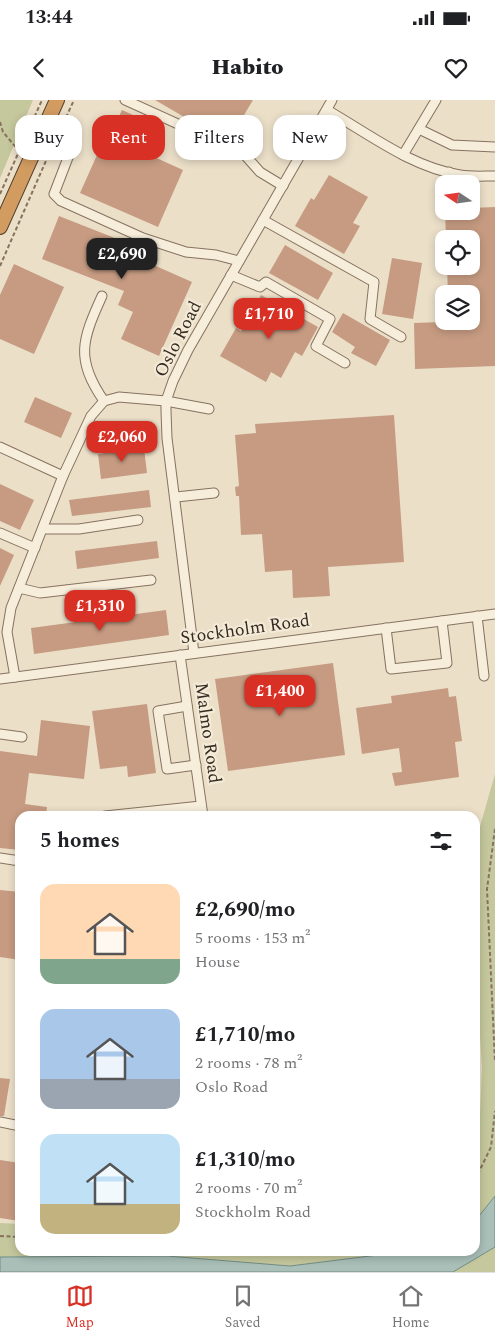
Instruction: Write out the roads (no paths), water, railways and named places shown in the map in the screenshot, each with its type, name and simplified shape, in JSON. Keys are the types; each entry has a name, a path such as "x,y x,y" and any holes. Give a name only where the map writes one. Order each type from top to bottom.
{"highway":[{"path":"0,227 56,100"}],"street":[{"path":"125,100 244,154 260,172 283,186"},
{"name":"Oslo Road","path":"194,653 176,497 167,438 166,401 188,350 332,100"},
{"path":"403,155 436,100"},
{"path":"327,110 414,161 462,176 495,176"},
{"path":"419,129 452,145 495,147"},
{"path":"67,160 54,194 61,201 143,238 186,252 216,255 239,261"},
{"path":"263,220 374,282 370,319 401,337"},
{"path":"231,275 260,287 266,282 330,319 316,346 345,363"},
{"path":"102,296 88,325 84,355 89,375 104,401"},
{"path":"15,676 7,632 11,608 63,476 91,416 104,401 119,398 166,401 209,409"},
{"path":"0,447 63,476"},
{"path":"176,497 214,493"},
{"path":"42,529 79,529 138,520"},
{"path":"0,533 35,548"},
{"path":"19,588 40,593 151,580"},
{"name":"Stockholm Road","path":"0,679 495,614"},
{"path":"477,616 484,676"},
{"path":"386,628 391,669 447,663 442,621"},
{"name":"Malmo Road","path":"180,654 202,811"},
{"path":"187,706 158,711 168,769 196,765"},
{"path":"0,734 22,737"},
{"path":"154,811 202,806"},
{"path":"0,858 15,860"},
{"path":"0,1122 15,1125"}],"water":[{"path":"495,1196 495,1247 480,1256 480,1215"},
{"path":"167,1256 290,1266 370,1256 480,1256 453,1272 0,1272 0,1257"}]}
